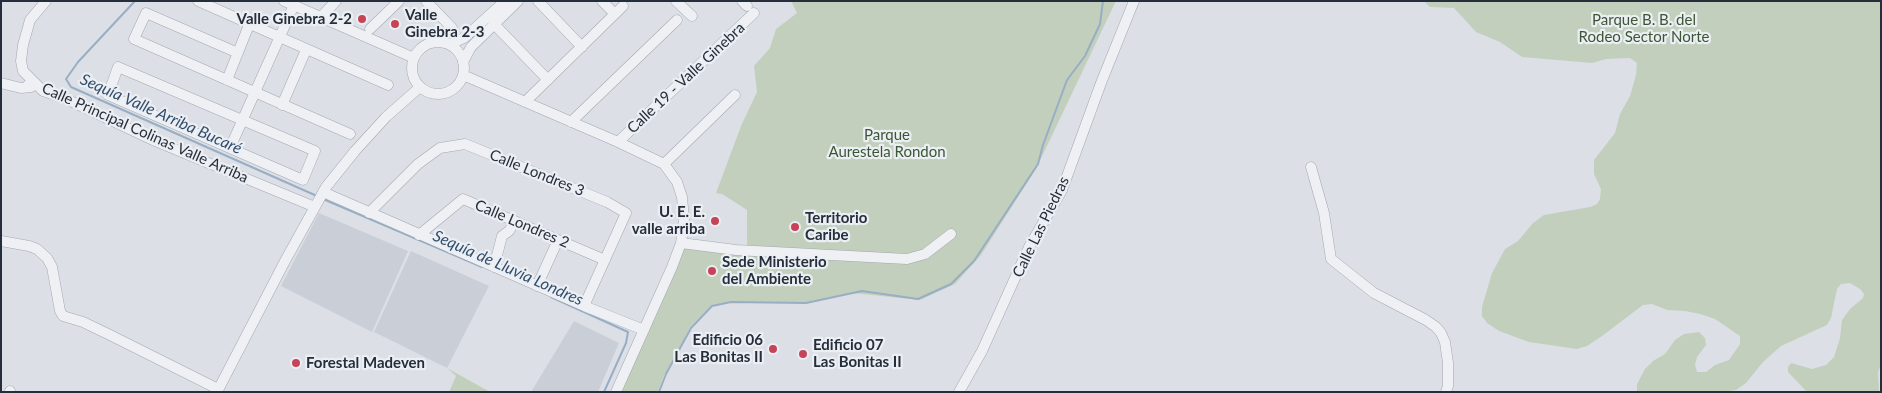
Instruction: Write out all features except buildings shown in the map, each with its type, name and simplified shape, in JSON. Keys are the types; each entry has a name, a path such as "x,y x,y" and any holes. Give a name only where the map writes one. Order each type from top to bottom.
{"street":[{"name":"Calle Principal Colinas Valle Arriba","path":"46,1 30,20 22,45 21,61 22,71 43,90 155,141 315,207"},
{"path":"198,1 388,85"},
{"path":"320,17 336,1"},
{"path":"370,29 400,1"},
{"path":"426,1 452,28"},
{"path":"450,44 459,53 463,62 463,75 459,83 452,90 435,94 420,87 414,82 412,65 418,50 432,42 450,44 464,38 494,5 505,1"},
{"path":"463,62 471,47 518,1"},
{"path":"538,1 582,48"},
{"path":"602,1 615,14"},
{"path":"676,1 692,16"},
{"name":"Calle Las Piedras","path":"958,392 982,351 1030,247 1062,190 1134,1"},
{"path":"230,148 278,38 289,3 414,58"},
{"path":"526,102 624,6"},
{"name":"Calle 19 - Valle Ginebra","path":"618,142 748,7"},
{"path":"238,53 146,13 134,39 350,134"},
{"path":"571,122 677,20"},
{"path":"494,24 548,80"},
{"path":"227,80 249,25"},
{"path":"282,104 306,50"},
{"path":"118,67 243,120 315,151 302,180 108,95 118,67"},
{"path":"463,75 664,164 676,182 682,197 684,220 681,243 616,392"},
{"path":"1,83 21,88 31,87 28,85"},
{"path":"1,241 29,246 37,249 47,258 52,268 60,311 63,316 83,322 102,331 217,391 323,192 355,151 388,116 420,87"},
{"path":"664,164 735,95"},
{"name":"Calle Londres 3","path":"369,213 418,164 440,148 465,144 607,202 626,213 584,306"},
{"path":"1311,166 1324,213 1331,259 1374,293 1436,327 1445,342 1448,363 1448,386 1446,392"},
{"path":"323,192 537,286 644,330"},
{"name":"Calle Londres 2","path":"419,234 463,199 605,260"},
{"path":"494,267 502,236 509,231 515,221"},
{"path":"681,243 736,250 907,259 925,254 951,234"},
{"path":"537,286 558,240"}],"shaded area":[{"path":"319,213 408,251 372,332 281,286"},
{"path":"411,251 489,286 447,368 374,332"},
{"path":"574,321 619,343 598,392 531,392"}],"green space":[{"name":"Parque Aurestela Rondon","path":"791,1 1116,1 1036,169 981,255 955,284 920,300 852,293 806,303 731,302 711,306 690,327 671,366 664,375 658,392 618,392 683,246 747,251 747,210 722,194 716,193 741,126 757,92 754,66 770,48 776,29 797,13"},
{"name":"Parque B. B. del Rodeo Sector Norte","path":"1424,1 1881,1 1881,365 1878,372 1879,392 1807,392 1788,372 1788,367 1791,363 1812,369 1826,365 1834,357 1840,338 1842,320 1850,309 1863,298 1864,294 1850,283 1841,284 1837,289 1831,318 1827,325 1781,346 1763,362 1746,383 1736,390 1723,392 1637,392 1637,384 1645,369 1653,361 1665,354 1675,340 1684,334 1699,332 1705,338 1706,345 1697,357 1695,365 1697,372 1706,372 1715,365 1729,360 1740,344 1740,336 1715,319 1700,314 1667,310 1652,304 1643,305 1587,346 1577,349 1529,342 1499,331 1487,323 1482,316 1482,307 1492,273 1505,249 1518,241 1533,223 1544,215 1590,207 1597,204 1600,199 1601,189 1594,174 1594,160 1615,133 1620,114 1630,96 1636,75 1637,63 1630,58 1606,59 1592,63 1522,57 1500,42 1476,32 1454,8 1430,7"},
{"path":"447,368 490,392 449,392 456,376"}],"waterway":[{"name":"Sequía Valle Arriba Bucaré","path":"135,1 78,62 66,79 71,87 317,196"},
{"path":"659,392 666,374 691,328 712,306 731,302 806,303 862,291 918,299 951,284 974,261 1038,164 1067,80 1085,56 1100,24 1103,1"},
{"name":"Sequía de Lluvia Londres","path":"323,199 482,267"},
{"name":"Sequía de Lluvia Londres","path":"551,297 628,332 626,343 604,392"}],"place":[{"name":"Valle Ginebra 2-2","path":"362,19"},
{"name":"Valle Ginebra 2-3","path":"395,24"},
{"name":"U. E. E. valle arriba","path":"715,221"},
{"name":"Territorio Caribe","path":"795,227"},
{"name":"Sede Ministerio del Ambiente","path":"712,271"},
{"name":"Edificio 06 Las Bonitas II","path":"773,349"},
{"name":"Edificio 07 Las Bonitas II","path":"803,354"},
{"name":"Forestal Madeven","path":"296,363"}]}
